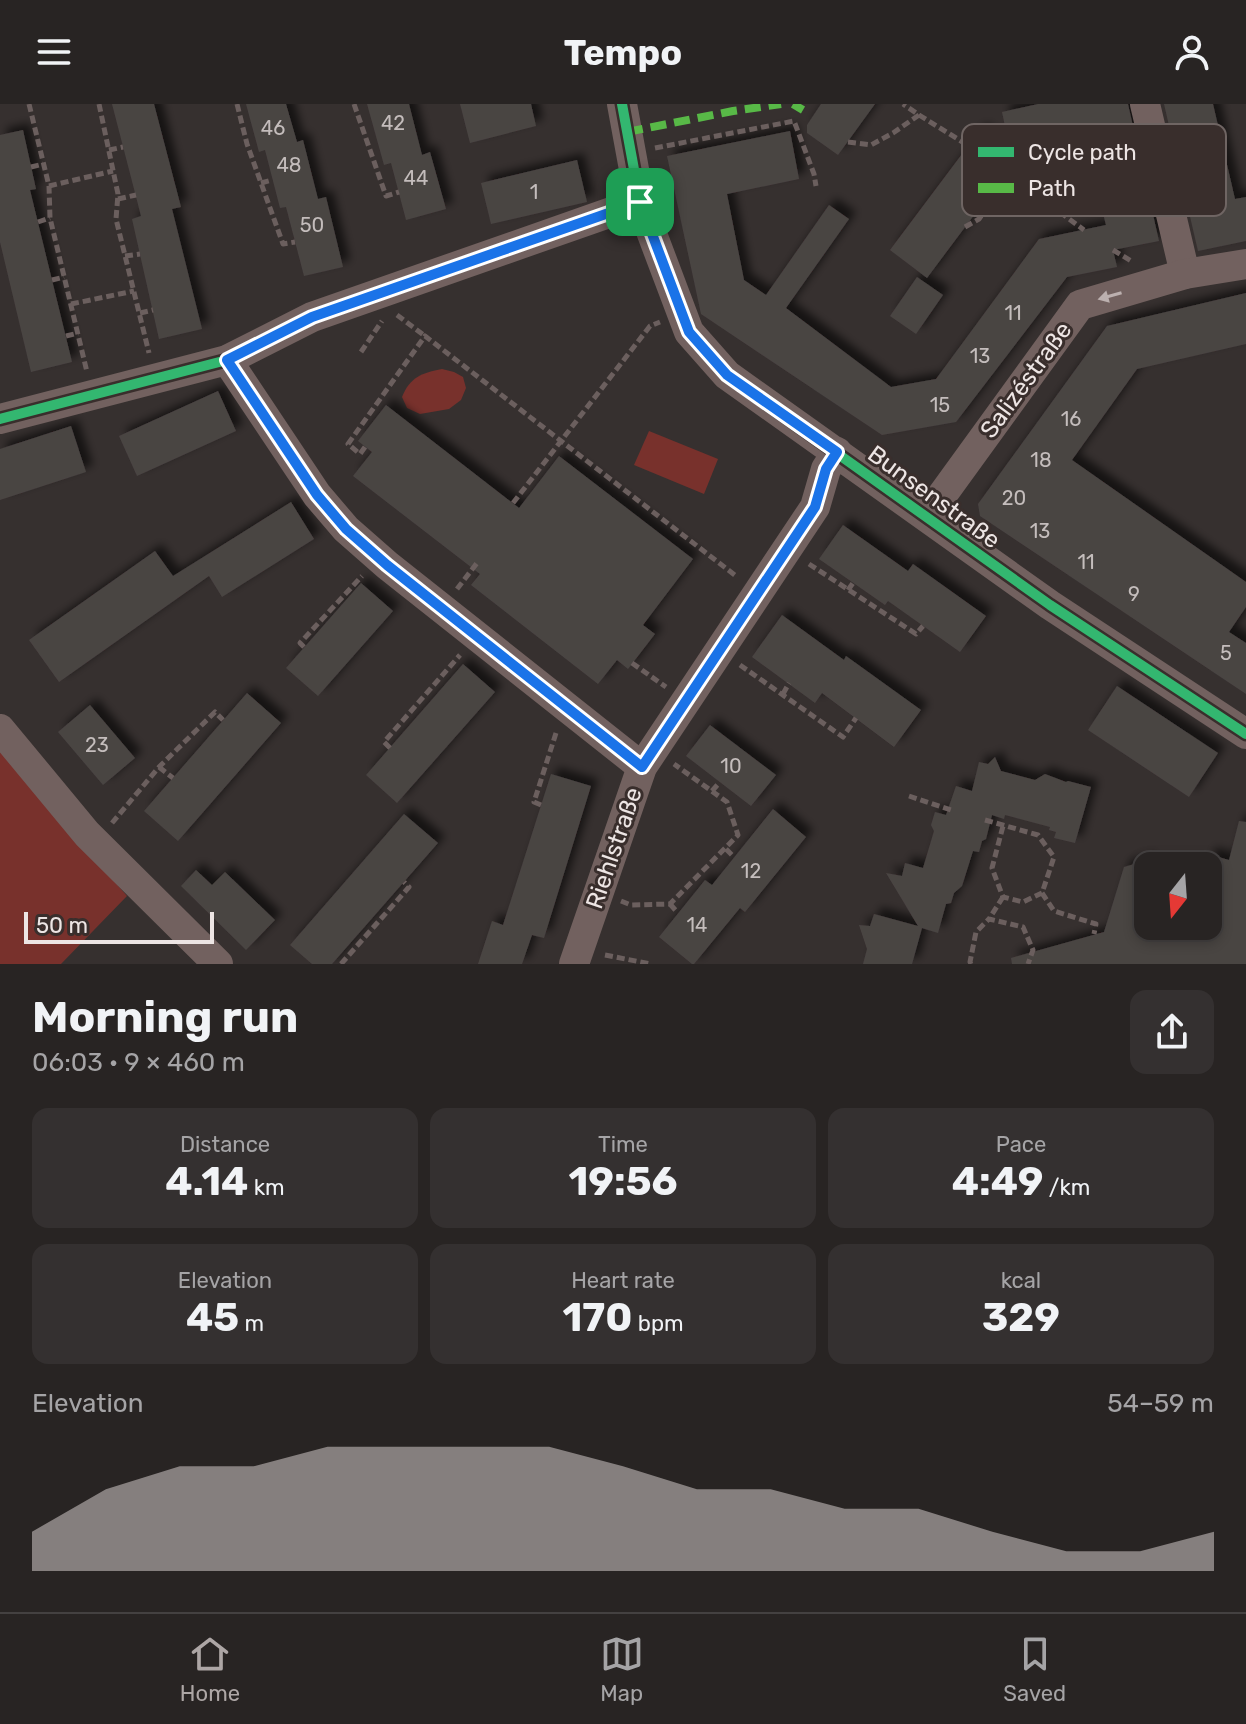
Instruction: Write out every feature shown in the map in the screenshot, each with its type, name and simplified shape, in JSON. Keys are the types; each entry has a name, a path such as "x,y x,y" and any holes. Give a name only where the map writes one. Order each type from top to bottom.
{"street":[{"name":"Bunsenstraße","path":"622,104 640,202 689,332 727,375 1050,605 1246,734"},
{"path":"1145,104 1150,124"},
{"path":"0,419 227,360 312,317 640,202"},
{"path":"1171,216 1185,274"},
{"name":"Salizéstraße","path":"927,516 1080,305 1185,274 1246,264"},
{"path":"227,360 317,495 346,529 565,706 648,758"},
{"name":"Riehlstraße","path":"576,957 648,758 815,507 826,469 837,452"},
{"path":"0,729 96,843 218,964"}],"path":[{"path":"29,104 49,186 50,218 93,395"},
{"path":"99,104 118,199 116,219 156,379"},
{"path":"237,104 247,144 283,244 295,242"},
{"path":"354,104 386,196 399,192"},
{"path":"903,104 962,142"},
{"path":"240,117 249,115"},
{"path":"848,142 871,145 919,115"},
{"path":"631,153 794,121 816,186"},
{"path":"366,139 376,137"},
{"path":"109,150 123,147"},
{"path":"31,167 43,164"},
{"path":"49,186 113,171"},
{"path":"261,183 272,180"},
{"path":"118,199 136,195"},
{"path":"965,227 981,216"},
{"path":"1065,216 1084,230"},
{"path":"38,222 50,218"},
{"path":"125,256 140,254"},
{"path":"52,280 64,277"},
{"path":"71,304 134,291"},
{"path":"140,313 153,310"},
{"path":"390,310 758,593"},
{"path":"513,503 650,326 682,313"},
{"path":"361,352 383,320"},
{"path":"66,336 78,333"},
{"path":"365,447 360,454 348,444 425,336"},
{"path":"788,550 916,634 923,626"},
{"path":"304,647 300,643 379,558"},
{"path":"848,590 853,583"},
{"path":"390,748 384,742 477,636"},
{"path":"720,651 843,737 856,718"},
{"path":"632,663 686,701"},
{"path":"783,694 789,683"},
{"path":"431,689 437,694"},
{"path":"541,805 534,802 565,706"},
{"path":"96,843 159,767 215,712 223,720"},
{"path":"598,894 631,905 670,904 738,835 727,802 648,758"},
{"path":"159,767 173,778"},
{"path":"712,791 720,782"},
{"path":"909,796 951,810"},
{"path":"985,820 1038,835 1054,857 1042,893 1023,902 1003,897"},
{"path":"1003,826 992,868 1003,897"},
{"path":"726,849 734,857"},
{"path":"341,964 354,944 409,887 404,882"},
{"path":"1042,893 1054,911 1096,924 1094,934"},
{"path":"969,963 976,932 1003,897"},
{"path":"670,904 678,913"},
{"path":"989,919 1023,927 1033,950 1028,964"},
{"path":"576,957 651,964"}],"shaded area":[{"path":"442,369 463,377 466,388 461,400 449,409 420,414 407,408 402,397 413,380"},
{"path":"649,431 718,459 704,494 634,465"},
{"path":"0,738 80,842 127,896 61,964 0,964"}],"building":[{"path":"112,104 154,104 181,207 172,209 202,329 159,339 132,219 141,216"},
{"path":"246,104 286,104 297,142 303,140 318,199 326,197 343,267 304,276 286,207 280,208 265,150 259,152"},
{"path":"367,104 409,104 422,155 430,152 446,209 406,220 391,163 384,165"},
{"path":"460,104 531,104 536,126 470,143"},
{"path":"821,104 875,104 838,155 807,133 807,125"},
{"path":"1038,104 1128,104 1133,124 1005,124 1002,112"},
{"path":"1164,104 1213,104 1218,124 1169,124"},
{"path":"23,130 36,189 30,190 72,362 31,372 0,242 0,135"},
{"path":"790,131 799,179 727,194 744,280 766,295 829,205 849,219 786,308 891,387 936,379 1039,239 1106,225 1104,216 1153,216 1159,241 1113,250 1117,267 1067,277 956,422 882,435 701,314 667,156"},
{"path":"962,154 962,216 973,216 927,278 890,250"},
{"path":"577,160 587,202 491,224 481,183"},
{"path":"1226,160 1235,199 1246,197 1246,241 1198,251 1190,216 1226,216"},
{"path":"917,277 943,295 916,334 890,316"},
{"path":"1246,293 1246,344 1137,369 1072,460 1246,582 1246,607 1229,632 1246,643 1246,694 980,516 978,504 1107,326"},
{"path":"218,391 236,431 137,476 119,436"},
{"path":"386,405 519,508 559,456 693,559 643,625 655,634 628,669 617,660 598,684 471,585 480,574 353,476 372,452 358,441"},
{"path":"71,426 86,472 0,500 0,449"},
{"path":"291,502 314,539 222,597 209,576 59,682 29,640 155,551 173,576"},
{"path":"843,525 908,571 913,564 986,616 960,652 888,601 885,605 819,559"},
{"path":"361,583 393,611 318,696 286,668"},
{"path":"782,615 921,710 894,747 822,693 815,703 752,657"},
{"path":"463,664 495,692 397,803 366,775"},
{"path":"1117,686 1218,753 1189,797 1088,730"},
{"path":"247,693 281,723 178,841 144,811"},
{"path":"90,705 135,758 103,785 58,732"},
{"path":"710,725 776,775 751,806 686,756"},
{"path":"995,757 1001,771 1035,780 1045,774 1091,787 1075,843 1054,838 1056,832 1049,830 1050,827 1005,815 1004,819 992,815 986,839 982,841 979,852 973,851 962,886 954,893 951,903 946,904 938,933 922,928 912,964 863,964 867,949 859,925 870,926 874,914 918,926 886,873 902,876 905,863 923,868 934,831 931,825 935,812 946,815 956,786 972,791 979,762 988,764"},
{"path":"551,774 591,786 544,938 532,935 522,964 478,964 492,921 503,925"},
{"path":"773,809 806,837 745,912 740,908 692,964 659,937 705,880 712,885"},
{"path":"404,814 438,843 332,964 312,964 290,945"},
{"path":"1239,821 1246,822 1246,964 1012,964 1011,958 1104,932 1124,867 1134,864 1134,940 1222,940 1222,858 1229,860"},
{"path":"196,870 212,885 225,872 275,920 246,950 181,886"}],"marked path":[{"path":"627,132 781,104"},
{"path":"793,104 803,110"}],"cycle path":[{"path":"622,104 640,202 689,332 727,375 1050,605 1246,734"},
{"path":"0,419 227,360 312,317 640,202"},
{"path":"227,360 317,495 346,529 642,767"}],"route":[{"path":"640,202 689,332 727,375 837,452 826,469 815,507 642,767 346,529 317,495 227,360 312,317 640,202"}]}
